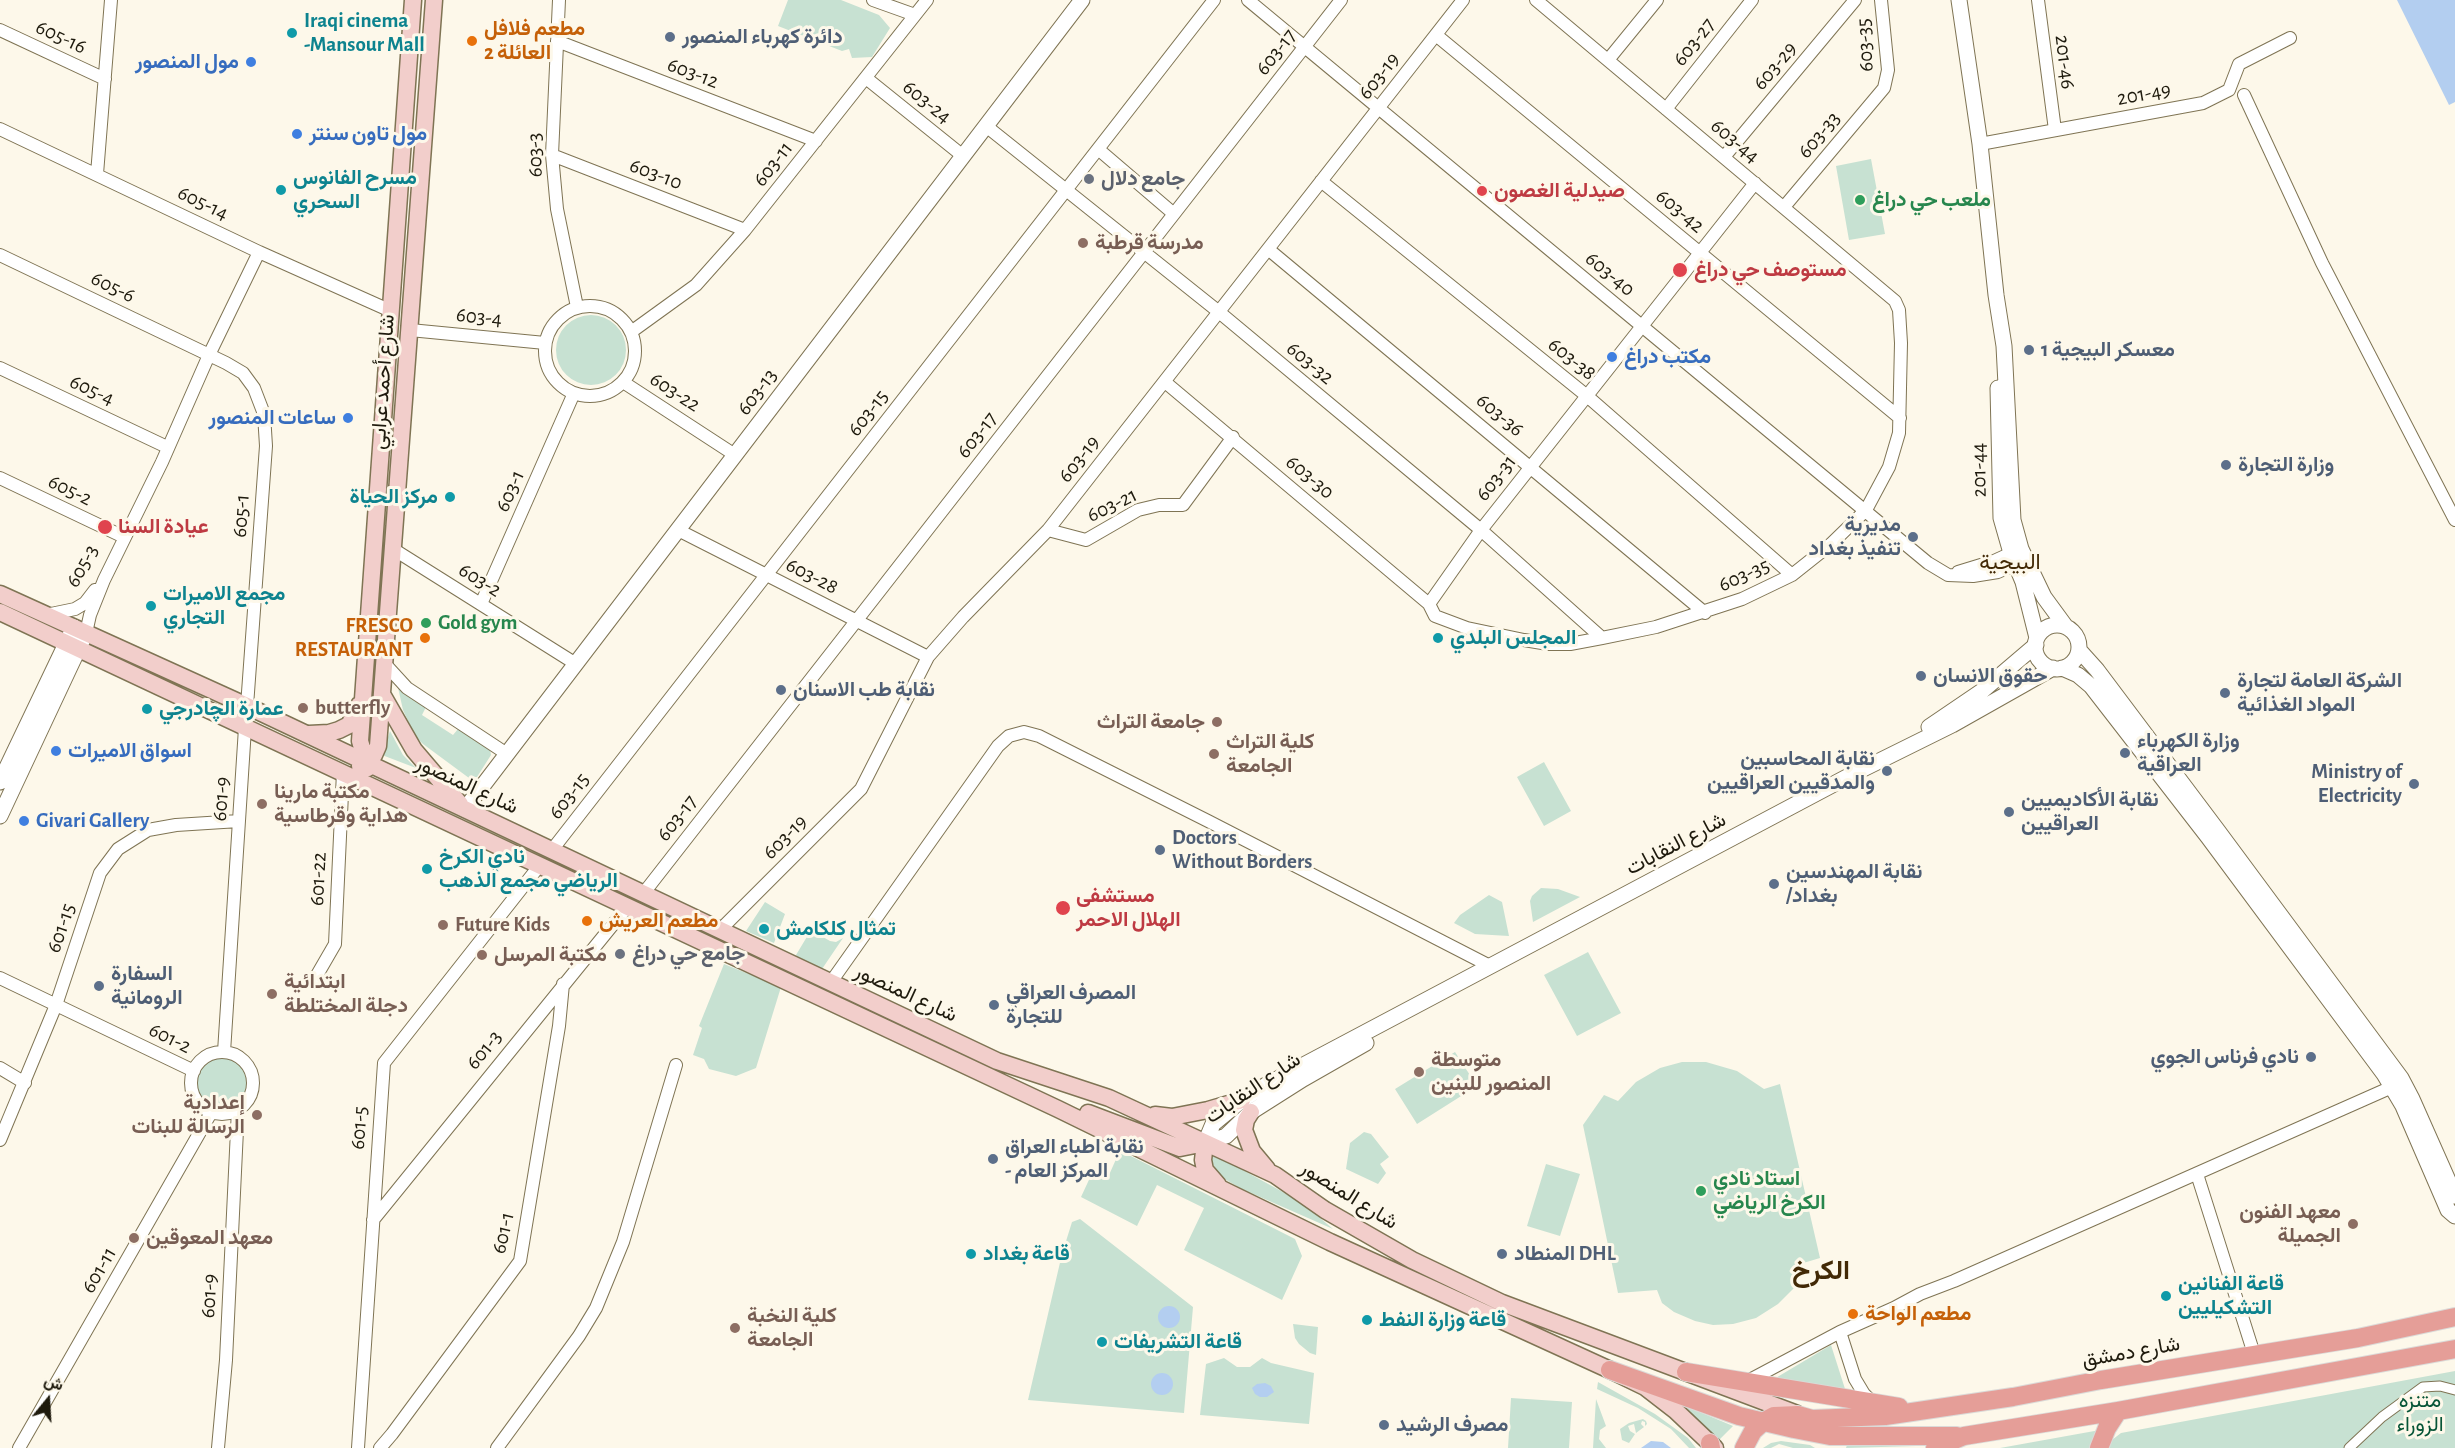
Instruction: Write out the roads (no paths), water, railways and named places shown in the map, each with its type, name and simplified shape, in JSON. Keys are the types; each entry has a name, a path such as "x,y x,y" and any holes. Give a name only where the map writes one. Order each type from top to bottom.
{"main road":[{"name":"شارع أحمد عرابي","path":"381,790 366,762 360,741 413,0"},
{"name":"شارع أحمد عرابي","path":"366,762 374,755 378,746 434,0"},
{"name":"شارع المنصور","path":"0,594 307,734 998,1061 1077,1086 1144,1114 1275,1175 1325,1210 1432,1269 1502,1303 1805,1417"},
{"name":"شارع المنصور","path":"0,612 1024,1093 1330,1242 1645,1387 1676,1411 1712,1446"},
{"path":"307,734 329,733 349,725 363,693"},
{"path":"382,695 399,729 414,750 465,809"},
{"path":"343,772 352,771 366,762"},
{"path":"1024,1093 1108,1120 1180,1148 1205,1143 1203,1160 1205,1170 1228,1192"},
{"path":"1144,1114 1172,1117 1246,1106 1245,1125 1249,1143 1257,1158 1275,1175"},
{"name":"شارع دمشق","path":"1763,1422 1786,1414 1849,1419 2013,1397 2348,1339 2455,1317"},
{"path":"2396,1328 2386,1336 2383,1349 2386,1353 2401,1358"},
{"path":"2348,1339 2360,1344 2363,1353 2350,1370"},
{"path":"1610,1370 1714,1408 1833,1442 1964,1436 2350,1370 2455,1349"},
{"path":"1686,1372 1921,1410"},
{"path":"2099,1448 2107,1428 2118,1411"},
{"path":"1805,1417 1833,1442"},
{"path":"1744,1448 1753,1431 1763,1422"},
{"path":"1935,1448 1964,1436"}],"street":[{"path":"97,174 111,0"},
{"name":"603-3","path":"560,0 552,154 557,209 577,307"},
{"path":"873,0 915,15"},
{"name":"603-11","path":"631,332 696,285 745,231 927,0"},
{"name":"603-13","path":"465,809 1083,0"},
{"name":"603-15","path":"552,850 1214,0"},
{"name":"603-40","path":"1248,0 1928,563 1948,574 2018,556"},
{"name":"603-17","path":"643,894 1341,0"},
{"name":"603-19","path":"720,930 861,789 928,657 963,617 1048,530 1463,0"},
{"path":"1608,60 1657,0"},
{"name":"603-27","path":"1666,109 1752,0"},
{"name":"603-29","path":"1724,157 1855,0"},
{"name":"603-35","path":"1881,0 1888,70 1884,88"},
{"name":"201-44","path":"1959,0 1980,144 1996,295 2001,518 2018,556 2066,627"},
{"name":"201-46","path":"2038,0 2055,130"},
{"name":"603-44","path":"1543,2 1608,60 1895,301 1900,318"},
{"name":"605-16","path":"0,30 105,79"},
{"name":"603-42","path":"1436,35 1900,418"},
{"name":"201-49","path":"1980,144 2203,103 2229,90 2239,64 2290,38"},
{"name":"603-12","path":"557,41 816,141"},
{"name":"603-24","path":"866,78 963,156"},
{"name":"603-33","path":"1784,207 1884,88"},
{"path":"2244,95 2322,263 2455,520"},
{"name":"603-32","path":"986,126 1219,312 1480,530 1602,638"},
{"name":"605-14","path":"0,129 258,252 391,311"},
{"path":"1098,149 1174,214"},
{"name":"603-10","path":"552,154 745,231"},
{"name":"603-38","path":"1321,182 1587,396 1792,575"},
{"name":"603-31","path":"1429,604 1480,530 1755,183"},
{"name":"603-36","path":"1268,249 1705,613"},
{"name":"605-3","path":"45,615 70,611 85,603 93,593 158,460 167,447 258,252"},
{"name":"605-6","path":"0,255 209,355"},
{"path":"590,306 608,310 624,321 631,332 635,345 630,371 623,382 612,390 600,395 587,396 574,393 561,386 550,374 545,359 545,343 556,321 565,312 577,307 590,306"},
{"name":"603-35","path":"1429,604 1435,616 1448,622 1548,644 1570,644 1656,627 1705,613 1742,599 1792,575 1831,544 1866,510 1893,458 1900,418 1900,318"},
{"name":"603-4","path":"410,330 545,343"},
{"name":"605-1","path":"209,355 236,368 249,380 259,396 264,414 266,446 247,706"},
{"name":"605-4","path":"0,368 167,447"},
{"name":"603-22","path":"623,382 735,455"},
{"name":"603-30","path":"1165,382 1429,604"},
{"name":"603-1","path":"482,604 574,393"},
{"name":"603-21","path":"1048,530 1086,540 1138,510 1159,505 1183,505 1233,437"},
{"name":"605-2","path":"0,478 122,536"},
{"name":"603-28","path":"678,530 928,657"},
{"name":"605-3","path":"80,630 122,536"},
{"name":"603-2","path":"393,549 576,664"},
{"name":"201-44","path":"2018,556 2036,641"},
{"path":"2455,1196 2401,1078 2213,834 2091,686 2078,675 2045,664 2039,658 2036,641 2042,631 2049,626 2066,627 2077,638 2079,650 2097,670 2213,834 2392,1087 2448,1210 2455,1216"},
{"path":"0,782 80,630"},
{"name":"شارع النقابات","path":"1849,776 1868,762 1929,728 1982,691 2036,641"},
{"path":"0,816 71,647"},
{"path":"2057,668 2073,662 2079,650"},
{"path":"385,664 407,687 507,754"},
{"name":"شارع النقابات","path":"1205,1143 1213,1124 1246,1106 1275,1080 2057,668"},
{"name":"601-9","path":"224,1052 245,728"},
{"path":"831,982 998,746 1009,736 1024,732 1039,736 1490,966"},
{"name":"601-22","path":"313,982 335,944 343,772"},
{"name":"601-15","path":"0,1140 56,1005 100,873 118,849 148,830 176,825 239,821"},
{"name":"601-5","path":"358,1448 384,1063 540,864"},
{"name":"601-3","path":"373,1220 628,906"},
{"name":"601-2","path":"0,978 194,1071"},
{"name":"601-1","path":"380,1448 520,1261 559,1026 563,984"},
{"path":"224,1052 242,1059 252,1076 251,1095 238,1109 230,1112 212,1112 205,1108 194,1095 192,1087 194,1071 206,1057 224,1052"},
{"path":"497,1448 579,1336 596,1308 622,1242 676,1065"},
{"path":"0,1068 25,1083"},
{"path":"1745,1383 1840,1332 1920,1294 2392,1087"},
{"name":"601-9","path":"218,1448 225,1360 238,1109"},
{"name":"601-11","path":"19,1448 212,1112"},
{"path":"2197,1174 2254,1354"},
{"path":"1840,1332 1855,1379 1868,1399 1875,1404"},
{"path":"2349,1448 2382,1417 2423,1387 2440,1386 2455,1390"}],"water":[{"path":"2397,0 2455,0 2455,102 2449,105"},
{"path":"1169,1306 1177,1309 1180,1317 1177,1325 1169,1328 1161,1325 1158,1317 1161,1309"},
{"path":"1162,1373 1170,1376 1173,1384 1170,1392 1162,1395 1154,1392 1151,1384 1154,1376"},
{"path":"1265,1383 1271,1386 1274,1392 1267,1397 1255,1394 1252,1388 1257,1384"},
{"path":"1651,1441 1663,1442 1671,1448 1641,1448"}],"place":[{"name":"Iraqi cinema -Mansour Mall","path":"292,33"},
{"name":"دائرة كهرباء المنصور","path":"670,37"},
{"name":"مطعم فلافل العائلة 2","path":"472,41"},
{"name":"مول المنصور","path":"251,62"},
{"name":"مول تاون سنتر","path":"297,134"},
{"name":"جامع دلال","path":"1089,179"},
{"name":"مسرح الفانوس السحري","path":"281,190"},
{"name":"صيدلية الغصون","path":"1482,191"},
{"name":"ملعب حي دراغ","path":"1860,200"},
{"name":"مدرسة قرطبة","path":"1083,243"},
{"name":"مستوصف حي دراغ","path":"1680,270"},
{"name":"معسكر البيجية 1","path":"2029,350"},
{"name":"مكتب دراغ","path":"1612,357"},
{"name":"ساعات المنصور","path":"348,418"},
{"name":"وزارة التجارة","path":"2226,465"},
{"name":"مركز الحياة","path":"450,497"},
{"name":"عيادة السنا","path":"105,527"},
{"name":"مديرية تنفيذ بغداد","path":"1913,537"},
{"name":"مجمع الاميرات التجاري","path":"151,606"},
{"name":"Gold gym","path":"426,623"},
{"name":"FRESCO RESTAURANT","path":"425,638"},
{"name":"المجلس البلدي","path":"1438,638"},
{"name":"حقوق الانسان","path":"1921,676"},
{"name":"نقابة طب الاسنان","path":"781,690"},
{"name":"الشركة العامة لتجارة المواد الغذائية","path":"2225,693"},
{"name":"butterfly","path":"303,708"},
{"name":"عمارة الچادرجي","path":"147,709"},
{"name":"جامعة التراث","path":"1217,722"},
{"name":"اسواق الاميرات","path":"56,751"},
{"name":"وزارة الكهرباء العراقية","path":"2125,753"},
{"name":"كلية التراث الجامعة","path":"1214,754"},
{"name":"نقابة المحاسبين والمدقيين العراقيين","path":"1887,771"},
{"name":"Ministry of Electricity","path":"2414,784"},
{"name":"مكتبة مارينا هداية وقرطاسية","path":"262,804"},
{"name":"نقابة الأكاديميين العراقيين","path":"2009,812"},
{"name":"Givari Gallery","path":"24,821"},
{"name":"Doctors Without Borders","path":"1160,850"},
{"name":"نادي الكرخ الرياضي مجمع الذهب","path":"427,869"},
{"name":"نقابة المهندسين /بغداد","path":"1774,884"},
{"name":"مستشفى الهلال الاحمر","path":"1063,908"},
{"name":"مطعم العريش","path":"587,921"},
{"name":"Future Kids","path":"443,925"},
{"name":"تمثال كلكامش","path":"764,929"},
{"name":"جامع حي دراغ","path":"620,954"},
{"name":"مكتبة المرسل","path":"482,955"},
{"name":"السفارة الرومانية","path":"99,986"},
{"name":"ابتدائية دجلة المختلطة","path":"272,994"},
{"name":"المصرف العراقي للتجارة","path":"994,1005"},
{"name":"نادي فرناس الجوي","path":"2311,1057"},
{"name":"متوسطة المنصور للبنين","path":"1419,1072"},
{"name":"إعدادية الرسالة للبنات","path":"257,1115"},
{"name":"نقابة اطباء العراق - المركز العام","path":"993,1159"},
{"name":"استاد نادي الكرخ الرياضي","path":"1701,1191"},
{"name":"معهد الفنون الجميلة","path":"2353,1224"},
{"name":"معهد المعوقين","path":"134,1238"},
{"name":"قاعة بغداد","path":"971,1254"},
{"name":"المنطاد DHL","path":"1502,1254"},
{"name":"قاعة الفنانين التشكيليين","path":"2166,1296"},
{"name":"مطعم الواحة","path":"1853,1314"},
{"name":"قاعة وزارة النفط","path":"1367,1320"},
{"name":"كلية النخبة الجامعة","path":"735,1328"},
{"name":"قاعة التشريفات","path":"1102,1342"},
{"name":"مصرف الرشيد","path":"1384,1425"}],"district":[{"name":"البيجية","path":"2010,562"},
{"name":"الكرخ","path":"1821,1271"}],"park label":[{"name":"متنزه الزوراء","path":"2420,1413"}]}
